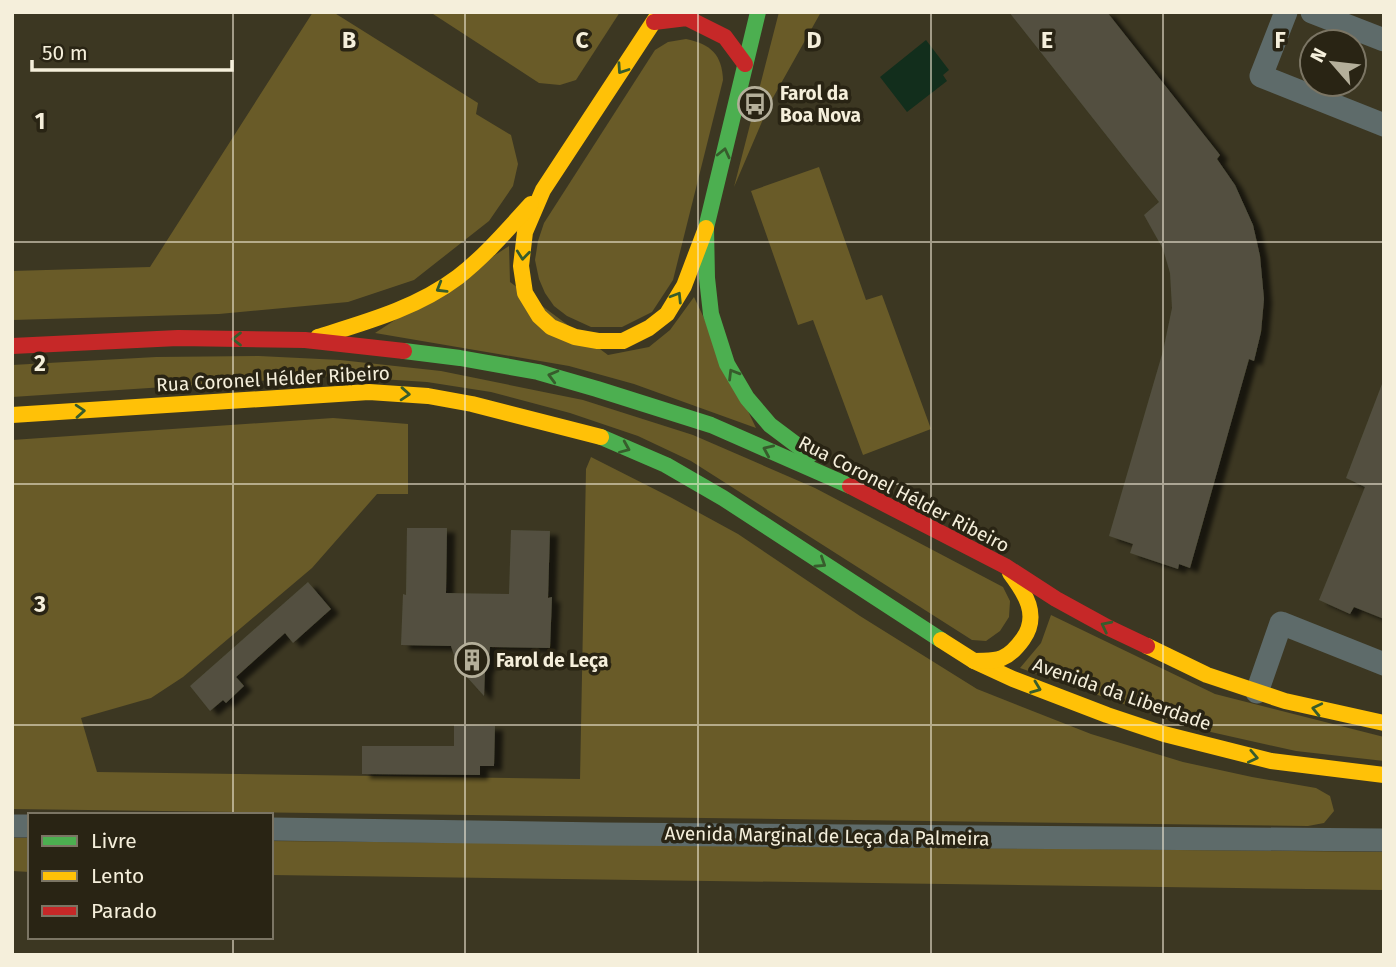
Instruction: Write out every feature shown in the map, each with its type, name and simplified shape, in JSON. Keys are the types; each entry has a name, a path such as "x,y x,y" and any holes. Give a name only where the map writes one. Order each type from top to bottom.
{"main road":[{"path":"745,64 725,37 687,18 657,17 543,190 525,232 521,266 525,293 539,316 551,327 575,337 623,341 649,328 667,314 684,286 706,228 758,12"},
{"path":"305,340 362,324 402,309 445,286 473,265 543,190"},
{"path":"706,228 711,314 727,363 747,398 770,425 853,488"},
{"name":"Rua Coronel Hélder Ribeiro","path":"12,346 178,338 305,340 460,358 538,372 711,425 853,488 1005,566 1024,592 1030,607 1031,621 1016,648 1002,658 974,661 723,498 666,465 596,435 471,404 428,396 369,392 12,415"},
{"path":"1005,566 1056,599 1107,627 1207,675 1285,701 1384,723"},
{"name":"Avenida da Liberdade","path":"974,661 1107,715 1176,737 1271,761 1384,775"}],"street":[{"path":"1286,12 1261,76 1384,125"},
{"path":"1312,12 1384,40"},
{"path":"1257,692 1281,623 1384,664"},
{"name":"Avenida Marginal de Leça da Palmeira","path":"273,829 1384,840"}],"shaded area":[{"path":"313,12 333,12 478,103 476,114 511,135 518,164 513,186 489,221 414,280 348,302 219,314 12,320 12,271 150,267"},
{"path":"430,12 620,12 576,80 560,85 539,83"},
{"path":"779,12 821,12 770,103 734,187"},
{"path":"686,39 702,44 714,52 723,80 673,280 652,312 622,327 591,327 567,316 554,306 545,293 535,260 538,241 544,223 655,50 668,42"},
{"path":"926,40 949,70 943,75 947,81 907,112 880,77"},
{"path":"819,167 866,300 882,295 931,429 863,455 813,320 798,325 751,191"},
{"path":"509,246 510,282 608,355 649,347 670,330 694,297 756,428 634,384 569,366 375,333"},
{"path":"259,356 340,360 441,371 583,400 693,435 815,488 1003,587 1010,601 1009,617 1000,631 986,641 972,640 691,461 638,436 570,413 491,392 427,382 333,376 12,397 12,365 156,357"},
{"path":"333,418 408,424 408,494 377,494 312,568 183,677 151,698 81,718 97,772 580,779 586,469 591,457 738,534 860,616 977,689 1091,734 1183,762 1316,788 1330,796 1334,811 1324,823 1308,826 12,809 12,440"},
{"path":"1051,615 1215,694 1384,737 1384,761 1296,751 1193,728 1020,668 1041,643"},
{"path":"12,838 28,838 28,872 12,871"},
{"path":"273,841 1384,852 1384,890 273,875"}],"building":[{"path":"1009,12 1107,12 1220,155 1217,159 1235,185 1253,225 1260,256 1264,299 1261,332 1254,361 1249,359 1190,568 1179,564 1178,569 1130,553 1133,544 1109,536 1163,351 1172,308 1170,273 1163,249 1144,215 1159,202"},
{"path":"1382,384 1384,619 1354,607 1350,614 1319,600 1365,487 1346,478"},
{"path":"407,528 447,528 446,593 509,594 511,530 550,531 550,648 490,647 485,670 484,696 458,667 451,646 401,645 403,594 406,595"},
{"path":"308,582 331,609 293,643 285,633 236,677 244,686 226,703 223,700 210,711 190,686"},
{"path":"454,725 495,726 494,766 480,766 480,775 362,774 362,746 454,746"}],"traffic: fast":[{"path":"758,12 706,228 711,314 727,364 747,398 770,425 810,455"},
{"path":"404,351 538,372 597,389 711,425 850,486"},
{"path":"601,437 666,465 723,498 941,640"}],"traffic: slow":[{"path":"660,12 543,190 525,232 521,266 525,293 539,316 551,327 575,337 623,341 649,328 667,314 684,286 706,228"},
{"path":"318,337 391,313 442,288 478,260 531,204"},
{"path":"12,415 369,392 428,396 472,404 601,437"},
{"path":"974,661 1005,657 1019,645 1028,630 1028,604 1010,573"},
{"path":"941,640 974,661 1013,679 1164,734 1271,761 1384,775"},
{"path":"1147,646 1207,675 1285,701 1384,723"}],"traffic: jam":[{"path":"654,22 687,18 725,37 745,64"},
{"path":"12,346 178,338 305,340 404,351"},
{"path":"850,486 1005,566 1056,599 1147,646"}],"place":[{"name":"Farol da Boa Nova","path":"755,104"},
{"name":"Farol de Leça","path":"472,660"}]}
